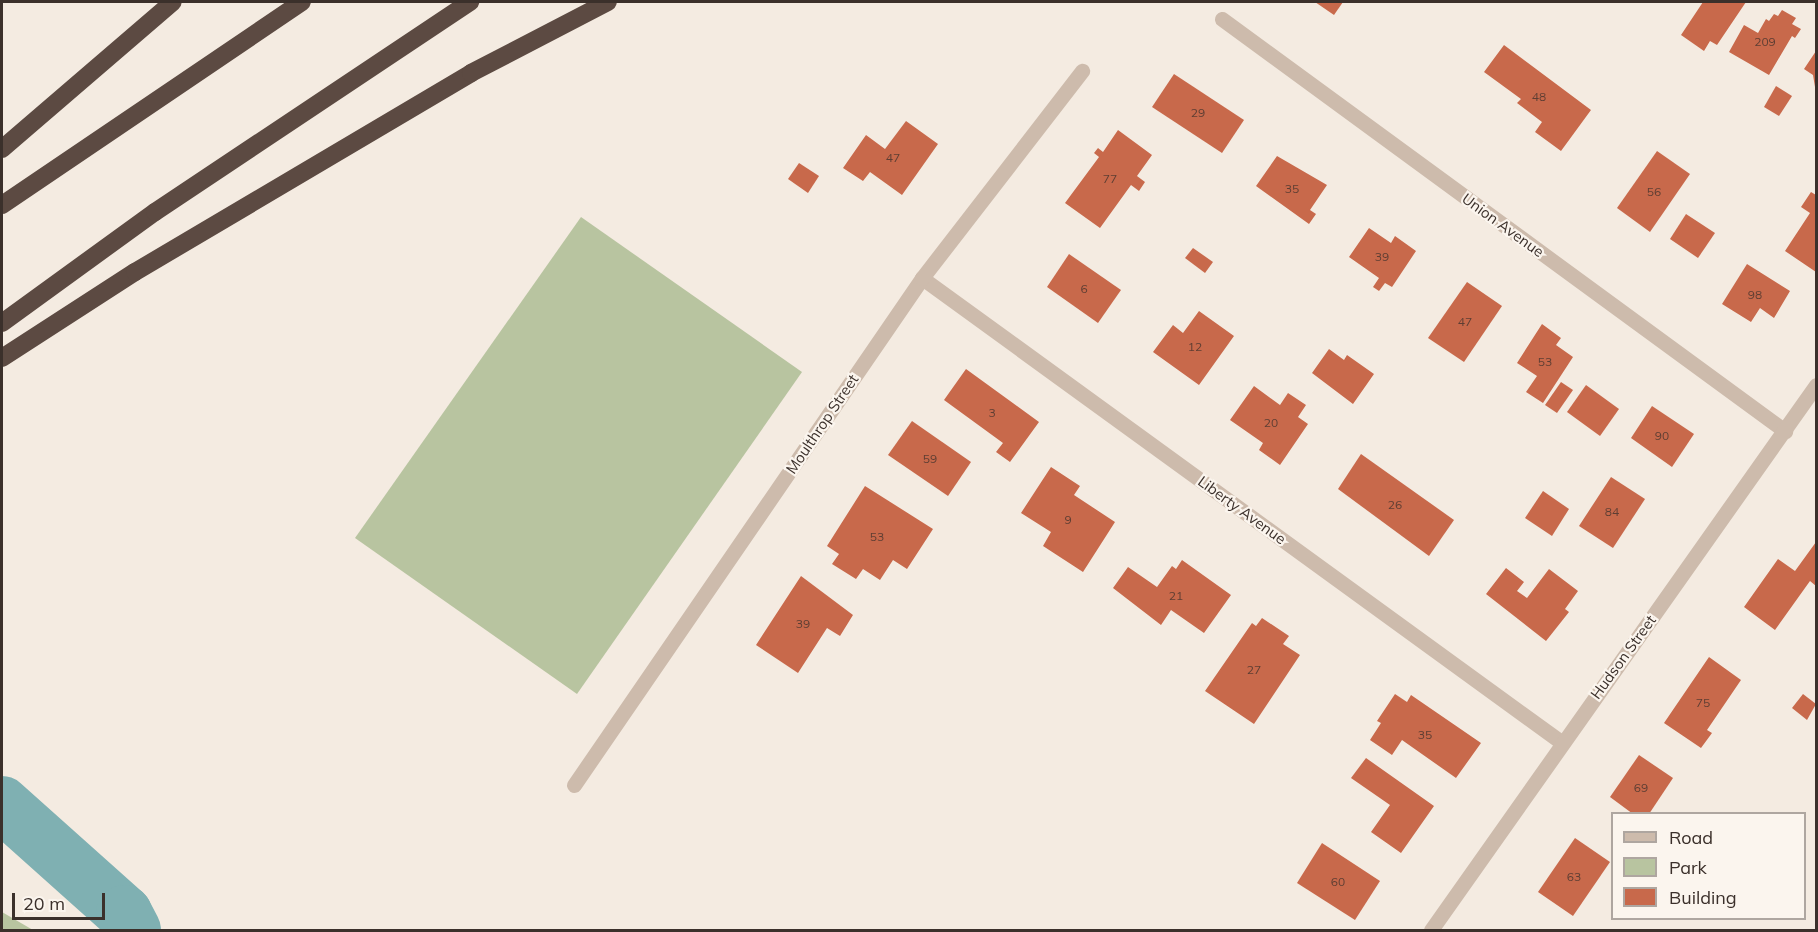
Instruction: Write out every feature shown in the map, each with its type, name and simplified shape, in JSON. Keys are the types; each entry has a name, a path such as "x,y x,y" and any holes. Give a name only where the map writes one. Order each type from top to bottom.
{"highway":[{"path":"2,148 173,2"},
{"path":"2,206 302,2"},
{"path":"2,323 155,212 470,2"},
{"path":"2,358 135,272 431,97 608,2"}],"street":[{"name":"Union Avenue","path":"1221,19 1785,431"},
{"name":"Moulthrop Street","path":"574,785 922,278 1082,71"},
{"name":"Liberty Avenue","path":"922,278 1561,742"},
{"name":"Hudson Street","path":"1431,930 1561,742 1816,385"}],"green space":[{"path":"581,217 802,372 577,694 355,538"},
{"path":"2,912 33,930 2,930"}],"building":[{"path":"1315,2 1343,2 1334,15"},
{"path":"1703,2 1746,2 1717,45 1710,41 1704,51 1681,35"},
{"path":"1782,10 1796,18 1792,24 1801,29 1795,38 1792,36 1769,75 1729,52 1744,25 1758,33 1766,19 1769,21 1774,14 1778,16"},
{"path":"1504,45 1591,110 1561,151 1535,132 1542,122 1517,103 1521,99 1484,72"},
{"path":"1816,51 1816,93 1813,75 1804,69"},
{"path":"1174,74 1244,120 1222,153 1152,107"},
{"path":"1776,86 1792,96 1779,116 1764,107"},
{"path":"906,121 938,144 902,195 870,172 863,181 843,168 866,135 885,149"},
{"path":"1118,130 1152,155 1137,176 1145,182 1139,191 1131,185 1100,228 1065,203 1099,157 1094,153 1098,148 1103,152"},
{"path":"1657,151 1690,174 1650,232 1617,208"},
{"path":"1277,156 1327,185 1310,210 1316,214 1309,224 1256,186"},
{"path":"799,163 819,176 808,193 788,179"},
{"path":"1811,192 1816,195 1816,272 1785,251 1810,213 1801,207"},
{"path":"1686,214 1715,233 1698,258 1670,239"},
{"path":"1369,228 1391,243 1395,236 1416,251 1392,287 1385,283 1379,291 1373,287 1379,278 1349,257"},
{"path":"1193,248 1213,262 1205,273 1185,258"},
{"path":"1069,254 1121,290 1098,323 1047,287"},
{"path":"1747,264 1790,291 1774,318 1760,308 1751,322 1722,304"},
{"path":"1467,282 1502,306 1464,362 1428,338"},
{"path":"1199,311 1234,336 1199,385 1153,352 1173,325 1183,333"},
{"path":"1542,324 1561,338 1556,345 1573,357 1543,403 1526,392 1537,376 1517,363"},
{"path":"1329,349 1344,360 1347,355 1374,374 1353,404 1312,373"},
{"path":"966,369 1039,422 1010,462 996,452 1003,443 944,400"},
{"path":"1561,382 1573,390 1557,413 1545,405"},
{"path":"1586,385 1619,409 1600,436 1567,412"},
{"path":"1254,386 1280,405 1288,393 1306,405 1298,417 1308,424 1280,465 1259,450 1263,443 1230,420"},
{"path":"1652,406 1694,434 1672,467 1631,438"},
{"path":"912,421 971,462 948,496 888,455"},
{"path":"1361,454 1454,520 1429,556 1338,489"},
{"path":"1051,467 1080,486 1074,495 1115,522 1083,572 1043,546 1051,532 1021,513"},
{"path":"1611,477 1645,499 1613,548 1579,526"},
{"path":"865,486 933,529 907,569 893,560 880,580 863,569 856,579 832,564 839,554 827,546"},
{"path":"1543,491 1569,509 1552,536 1525,518"},
{"path":"1816,542 1816,586 1810,581 1775,630 1744,607 1778,559 1795,571"},
{"path":"1182,560 1231,595 1204,633 1171,610 1161,625 1113,588 1128,567 1157,587 1172,566 1176,569"},
{"path":"1506,568 1524,582 1517,591 1527,598 1549,569 1578,591 1565,609 1569,612 1546,641 1486,594"},
{"path":"801,576 853,615 840,636 827,628 798,673 756,645"},
{"path":"1262,618 1289,636 1283,644 1300,655 1254,724 1205,691 1252,623 1256,626"},
{"path":"1709,657 1741,680 1707,730 1712,733 1701,748 1664,723"},
{"path":"1395,694 1407,702 1411,695 1481,743 1456,778 1402,740 1392,755 1370,740 1381,723 1377,721"},
{"path":"1803,694 1816,704 1807,720 1792,708"},
{"path":"1639,755 1673,778 1650,812 1630,812 1610,797"},
{"path":"1366,758 1434,806 1401,853 1371,832 1390,805 1351,778"},
{"path":"1575,838 1610,862 1573,916 1538,892"},
{"path":"1322,843 1380,881 1355,920 1297,883"}],"waterway":[{"path":"2,804 124,913 133,930"}]}
